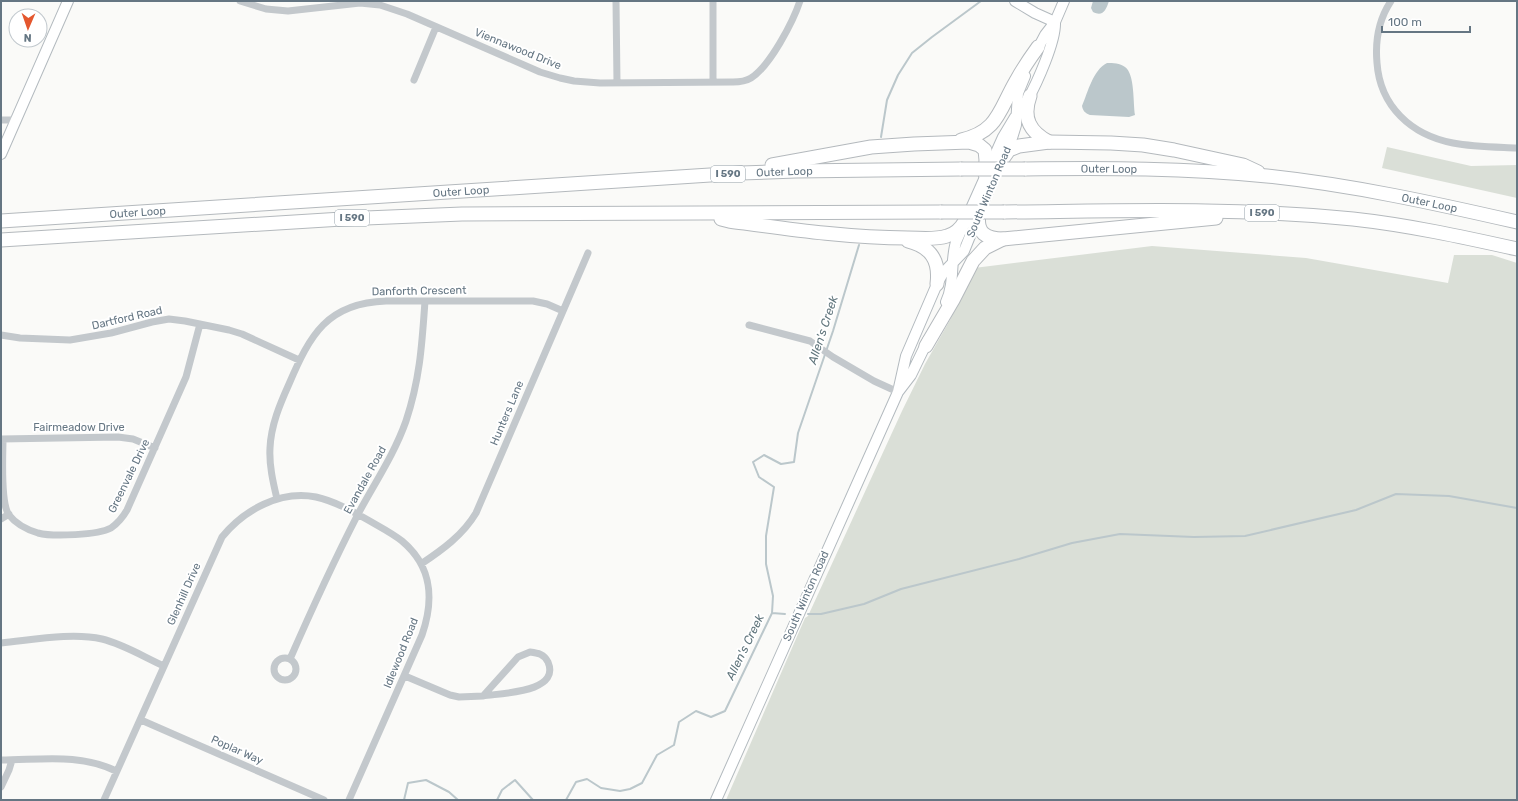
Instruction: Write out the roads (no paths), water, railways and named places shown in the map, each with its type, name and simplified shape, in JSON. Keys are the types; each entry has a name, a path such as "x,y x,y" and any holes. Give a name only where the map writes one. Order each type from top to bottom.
{"highway":[{"path":"947,143 973,138 992,124 1001,112 1015,82 1038,47"},
{"path":"1030,96 1027,111 1029,124 1036,134 1049,142"},
{"path":"741,173 762,166 860,149 896,145 969,142 980,146 985,150 985,174"},
{"path":"1002,160 1009,150 1016,146 1049,142 1112,142 1159,148 1243,165 1267,176"},
{"name":"Outer Loop","path":"1,221 741,173 796,171 1110,168 1192,170 1267,176 1346,186 1417,199 1517,222"},
{"name":"Outer Loop","path":"1,240 407,216 505,213 1183,211 1252,212 1361,220 1436,231 1517,249"},
{"path":"979,214 979,225 983,233 990,238 1003,239 1206,220 1252,212"},
{"path":"703,213 729,221 772,227 892,238 947,237 958,231 965,221"},
{"path":"892,238 914,243 928,250 937,265 937,284"},
{"path":"926,346 953,300 974,258 985,248 1003,239"}],"main road":[{"path":"1,154 68,1"},
{"path":"1015,1 1055,22"},
{"name":"South Winton Road","path":"716,800 898,392 906,356 937,284 942,275 964,251 1014,134 1018,91 1038,47 1048,30 1055,22 1064,1"},
{"name":"South Winton Road","path":"898,392 911,375 926,346 950,292 952,264 956,242 1004,134 1030,96 1053,40 1055,22"}],"street":[{"name":"Viennawood Drive","path":"240,1 266,9 288,12 360,3 393,5 436,27 546,74 580,82 617,83 743,81 757,73 765,65 785,33 800,1"},
{"path":"616,1 617,83"},
{"path":"713,1 713,82"},
{"path":"1392,1 1384,13 1379,28 1376,59 1383,92 1397,113 1421,131 1441,140 1461,144 1517,148"},
{"path":"414,80 436,27"},
{"path":"1,120 16,120"},
{"name":"Hunters Lane","path":"421,564 452,541 476,513 588,253"},
{"name":"Danforth Crescent","path":"277,499 270,463 271,436 279,407 299,360 314,334 337,314 351,307 375,301 533,301 547,304 563,311"},
{"name":"Evandale Road","path":"290,659 332,564 398,442 415,387 422,350 425,301"},
{"name":"Dartford Road","path":"1,335 20,338 70,340 111,333 160,320 177,320 217,327 242,334 299,360"},
{"name":"Greenvale Drive","path":"8,514 21,525 40,533 89,534 110,529 119,522 127,510 186,377 200,324"},
{"path":"749,325 810,341 823,351 874,381 898,392"},
{"name":"Fairmeadow Drive","path":"2,439 118,437 133,439 155,448"},
{"path":"1,519 8,514 3,488 2,439"},
{"name":"Glenhill Drive","path":"104,800 222,537 229,529 248,513 277,499 296,496 315,497 328,500 358,514"},
{"name":"Idlewood Road","path":"349,800 405,676 422,635 429,610 429,586 421,564 404,542 358,514"},
{"path":"1,643 73,636 92,637 114,643 164,666"},
{"path":"405,676 450,695 459,697 483,696 534,688 543,684 548,676 549,666 546,659 539,653 530,652 518,657 483,696"},
{"name":"Poplar Way","path":"141,720 324,800"},
{"path":"1,760 78,759 101,764 116,771"},
{"path":"1,787 12,760"}],"waterway":[{"name":"Allen's Creek","path":"881,137 887,100 898,75 912,53 981,1"},
{"name":"Allen's Creek","path":"566,800 576,782 587,779 601,788 620,791 630,789 642,783 657,755 674,745 679,722 696,711 711,717 725,711 772,613 773,596 766,564 766,536 774,487 759,477 753,462 764,455 781,464 794,462 798,433 833,331 859,245"},
{"path":"808,614 821,614 864,604 901,589 1019,559 1072,543 1120,534 1194,537 1245,536 1356,510 1396,494 1449,496 1517,508"},
{"path":"772,613 785,614"},
{"name":"Allen's Creek","path":"404,800 408,783 426,780 449,792 458,800"},
{"name":"Allen's Creek","path":"497,800 502,790 515,780 533,800"}]}
